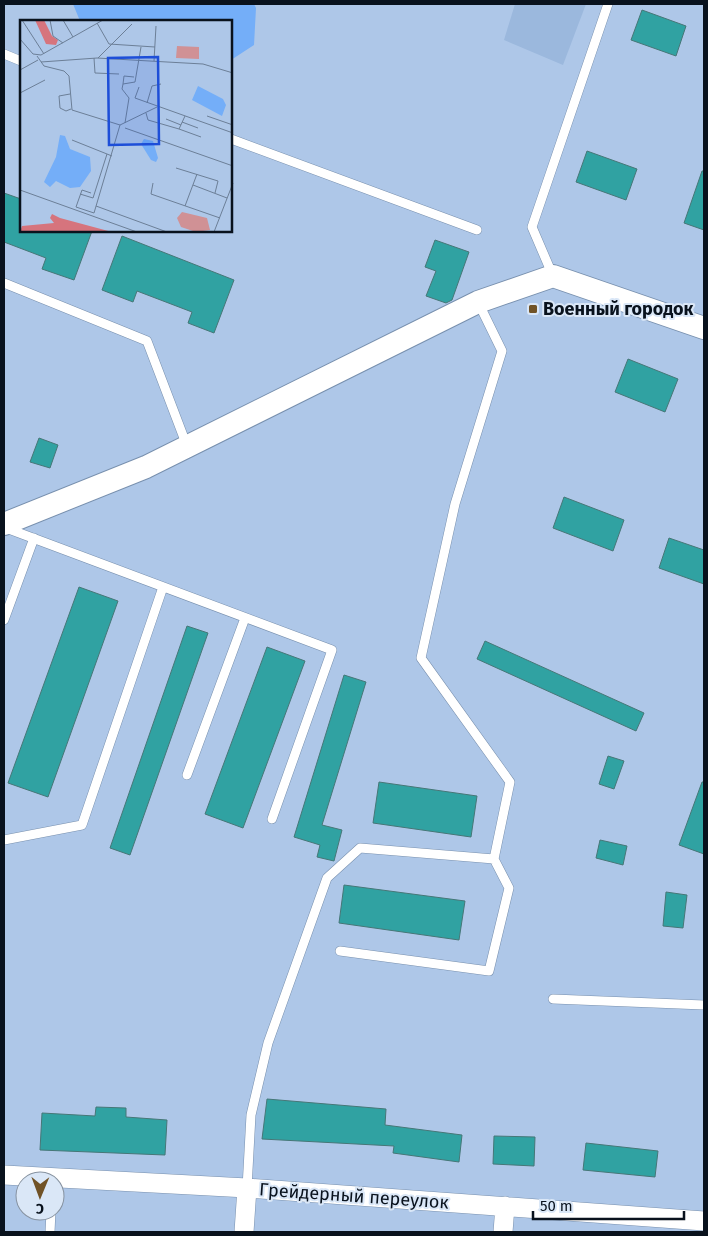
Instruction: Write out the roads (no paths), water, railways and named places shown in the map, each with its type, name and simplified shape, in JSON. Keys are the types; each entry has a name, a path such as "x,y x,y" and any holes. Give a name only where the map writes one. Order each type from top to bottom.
{"street":[{"path":"4,525 146,467 478,302 553,276 704,328"},
{"name":"Грейдерный переулок","path":"65,1180 247,1188 704,1221"},
{"path":"244,1232 247,1188"},
{"path":"503,1232 505,1206"}],"lane":[{"path":"553,276 532,227 608,4"},
{"path":"4,54 20,61"},
{"path":"232,139 477,230"},
{"path":"4,283 147,341 187,446"},
{"path":"340,951 489,971 509,888 494,859 510,782 421,658 455,504 502,351 478,302"},
{"path":"4,525 332,650 272,819"},
{"path":"4,620 34,538"},
{"path":"4,840 82,825 163,587"},
{"path":"187,775 245,618"},
{"path":"247,1188 251,1115 268,1043 327,878 360,848 494,859"},
{"path":"553,999 704,1005"}],"water":[{"path":"73,4 254,4 256,8 254,45 232,59 232,20 80,20"}],"place":[{"name":"Военный городок","path":"533,309"}]}
